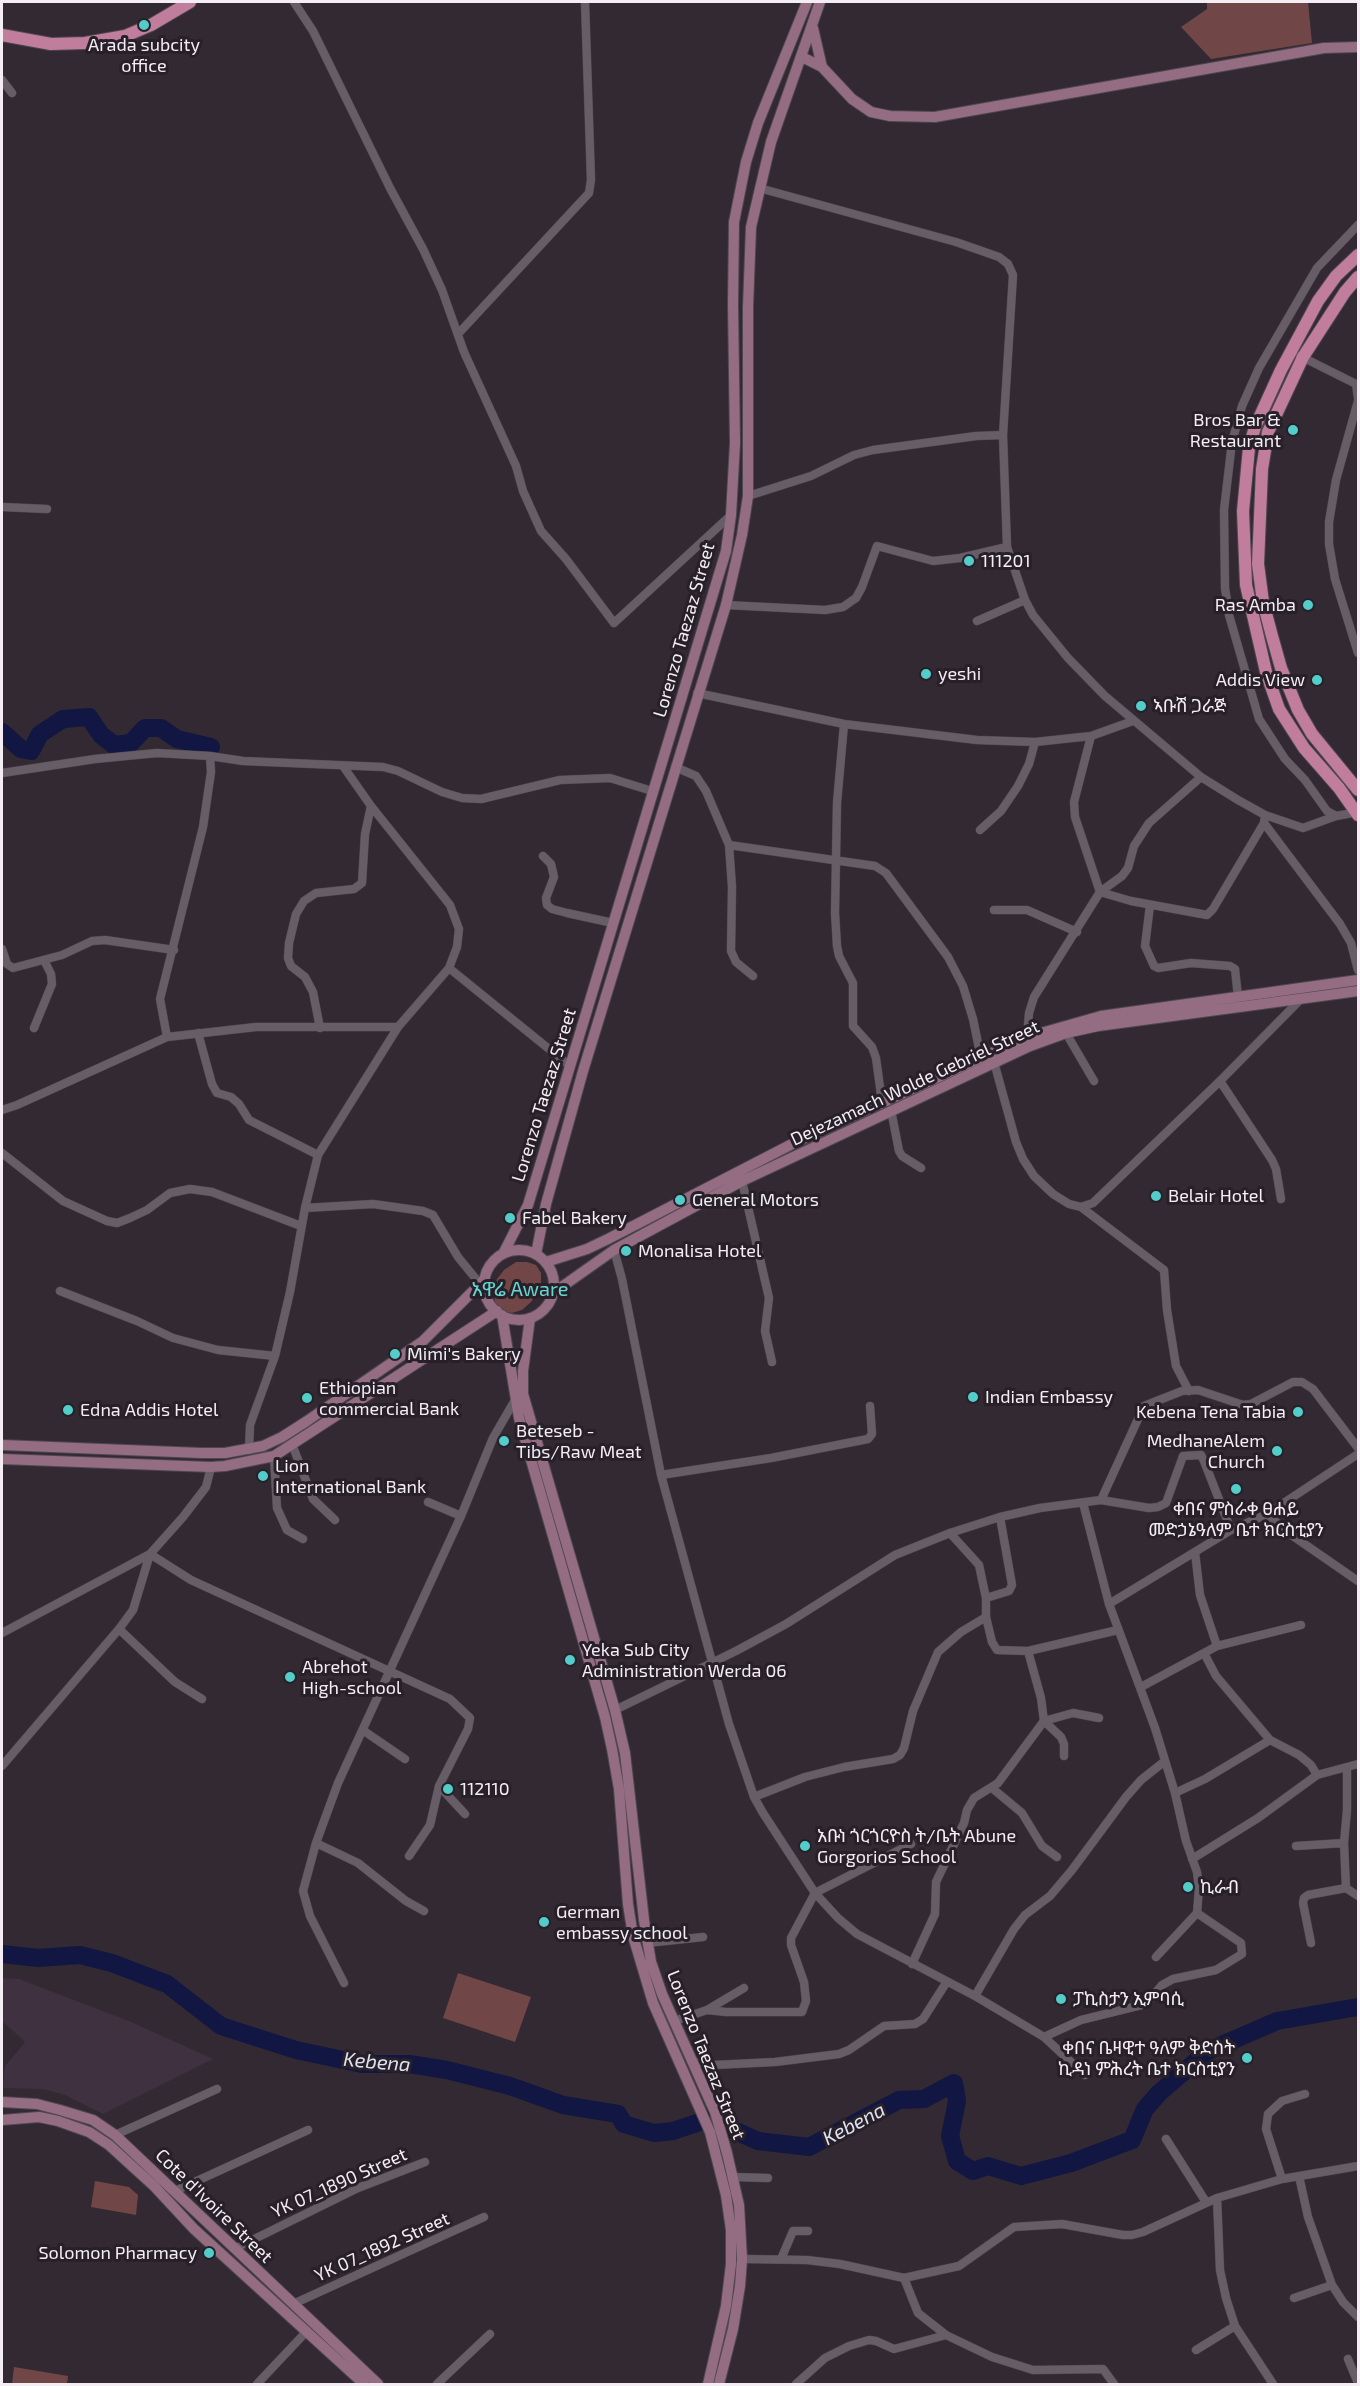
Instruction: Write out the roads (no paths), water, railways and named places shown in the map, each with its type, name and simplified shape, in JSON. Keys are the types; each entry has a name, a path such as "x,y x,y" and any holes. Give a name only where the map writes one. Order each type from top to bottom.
{"main road":[{"path":"2,35 51,44 85,43 124,36 151,25 189,2"},
{"name":"Lorenzo Taezaz Street","path":"503,1254 528,1205 726,551 731,515 735,443 734,222 746,162 758,123 807,2"},
{"name":"Lorenzo Taezaz Street","path":"536,1254 544,1211 583,1071 697,693 726,605 742,535 748,496 748,252 759,188 778,121 813,28 820,2"},
{"path":"813,28 822,67"},
{"path":"802,57 822,67 852,99 871,112 906,117 935,117 1324,48 1359,47"},
{"path":"1359,255 1336,276 1318,301 1275,415 1263,452 1258,553 1263,602 1281,668 1298,710 1312,734 1359,790"},
{"path":"1358,813 1304,748 1279,709 1266,672 1246,585 1243,511 1249,448 1255,427 1297,354 1359,277"},
{"path":"638,839 653,844"},
{"name":"Dejezamach Wolde Gebriel Street","path":"546,1262 587,1249 736,1171 882,1102 1028,1037 1101,1016 1359,980"},
{"name":"Dejezamach Wolde Gebriel Street","path":"553,1293 614,1250 742,1181 994,1062 1066,1033 1098,1026 1359,991"},
{"path":"2,1445 201,1453 249,1450 282,1437 398,1359 436,1329 482,1282 495,1260 503,1254 520,1250 536,1254 546,1262 552,1272 553,1293 548,1304 540,1312 521,1320 499,1313 489,1302 482,1282"},
{"path":"499,1313 515,1400 605,1717 617,1779 633,1936 653,2002 722,2155 731,2230 731,2264 717,2377 708,2385"},
{"path":"2,1459 225,1467 274,1456 499,1313"},
{"name":"Lorenzo Taezaz Street","path":"530,1318 524,1362 523,1394 604,1668 625,1753 647,1943 662,1994 714,2112 722,2155 733,2178 742,2225 742,2259 737,2308 717,2377"},
{"path":"592,1672 604,1668"},
{"name":"Cote d'Ivoire Street","path":"2,2102 37,2104 60,2110 93,2120 115,2135 175,2191 198,2224 234,2249 378,2385"},
{"name":"Cote d'Ivoire Street","path":"2,2120 39,2117 89,2132 109,2145 198,2224 364,2385"}],"street":[{"path":"294,2 313,31 390,188 423,249 442,290 464,352 519,472 524,491 541,531 566,559 614,623 731,515"},
{"path":"458,334 589,193 591,180 585,2"},
{"path":"2,80 12,93"},
{"path":"759,188 956,243 999,257 1008,264 1013,275 1002,435 1007,547 1025,600 1033,615 1068,658 1133,721 1201,777 1265,819 1303,828 1336,816 1358,813"},
{"path":"1336,816 1327,811 1305,780 1285,759 1259,719 1233,630 1225,588 1224,510 1232,442 1242,406 1259,368 1317,268 1359,225"},
{"path":"1297,354 1356,384 1359,399 1336,480 1329,522 1329,544 1335,579 1359,653"},
{"path":"748,496 810,476 854,455 886,447 1002,435"},
{"path":"2,507 47,509"},
{"path":"726,605 825,610 843,606 856,598 877,546 933,561 960,558 1007,547"},
{"path":"977,621 1025,600"},
{"path":"697,693 797,716 844,724 976,740 1035,742 1091,736 1133,721"},
{"path":"844,724 837,803 837,946 839,956 853,983 853,1026 872,1047 876,1058 882,1102"},
{"path":"1091,736 1074,802 1075,817 1100,892"},
{"path":"980,830 1001,811 1018,786 1029,764 1035,742"},
{"path":"2,773 95,759 157,753 210,756 243,761 383,767 399,771 442,792 462,798 481,798 560,780 610,778 652,791"},
{"path":"167,1037 160,999 203,827 211,772 210,756"},
{"path":"249,1450 250,1425 274,1356 290,1292 304,1208 318,1155 398,1027 449,968 457,947 459,929 450,905 371,806 343,766"},
{"path":"675,767 696,776 706,791 729,845 732,887 731,951 736,962 753,976"},
{"path":"1028,1037 1029,1013 1034,997 1077,932 1100,892 1122,876 1128,868 1134,846 1149,823 1201,777"},
{"path":"320,1028 313,992 305,977 291,966 288,958 288,943 296,914 304,901 316,893 354,889 362,883 365,834 371,806"},
{"path":"1100,892 1150,905 1207,915 1213,909 1265,819"},
{"path":"1265,819 1340,924 1351,943 1359,970"},
{"path":"729,845 874,866 886,873 941,946 963,986 974,1019 981,1058"},
{"path":"543,856 551,864 554,877 546,898 547,905 552,909 613,923"},
{"path":"1150,905 1145,946 1154,966 1158,968 1191,963 1230,966 1235,969 1238,996"},
{"path":"994,910 1027,910 1077,932"},
{"path":"2,949 7,964 13,968 44,960 92,941 105,940 174,950"},
{"path":"34,1028 52,984 51,975 44,960"},
{"path":"449,968 570,1066"},
{"path":"1081,1207 1093,1203 1220,1081 1300,1000"},
{"path":"2,1110 167,1037 256,1027 398,1027"},
{"path":"1066,1033 1094,1081"},
{"path":"198,1034 212,1084 217,1093 231,1097 239,1104 249,1120 318,1155"},
{"path":"994,1062 1016,1142 1023,1160 1034,1176 1053,1194 1069,1204 1081,1207 1164,1270 1167,1310 1176,1366 1189,1391"},
{"path":"1220,1081 1272,1160 1276,1169 1281,1199"},
{"path":"891,1110 899,1151 902,1156 921,1168"},
{"path":"2,1152 63,1201 107,1221 117,1223 130,1218 147,1210 170,1193 190,1189 212,1192 301,1226"},
{"path":"742,1181 769,1298 765,1331 772,1362"},
{"path":"304,1208 373,1204 423,1211 433,1215 458,1257 482,1282"},
{"path":"614,1250 622,1278 661,1475 729,1724 754,1797 815,1893 838,1918 857,1934 946,1983 975,1996 1044,2037 1085,2076"},
{"path":"60,1291 137,1321 173,1338 218,1350 274,1356"},
{"path":"1101,1500 1144,1406 1172,1394 1198,1390 1243,1406 1293,1382 1302,1382 1313,1389 1359,1448"},
{"path":"344,1983 310,1916 303,1891 316,1843 338,1783 364,1731 494,1438 515,1400"},
{"path":"661,1475 771,1458 868,1439 872,1434 870,1406"},
{"path":"292,1444 313,1498 335,1520"},
{"path":"1109,1604 1231,1530 1267,1514 1359,1454"},
{"path":"615,1710 786,1624 895,1555 950,1533 1000,1517 1040,1508 1101,1500 1149,1508 1158,1507 1166,1503 1183,1456 1201,1455 1231,1530"},
{"path":"274,1456 277,1508 287,1530 303,1539"},
{"path":"2,1633 150,1554 183,1517 206,1486 211,1467"},
{"path":"428,1502 461,1516"},
{"path":"1083,1503 1109,1604 1141,1686 1197,1872 1199,1888 1197,1913 1156,1957"},
{"path":"1267,1514 1290,1534 1359,1581"},
{"path":"986,1598 1009,1591 1012,1585 1000,1517"},
{"path":"950,1533 978,1565 986,1598 986,1617 992,1642 997,1650 1028,1651 1118,1630"},
{"path":"1196,1552 1200,1595 1217,1646"},
{"path":"2,1766 133,1610 150,1554"},
{"path":"150,1554 191,1580 450,1699 470,1719 468,1729 440,1786 430,1825 409,1856"},
{"path":"754,1797 805,1777 844,1767 893,1759 900,1755 904,1748 913,1711 938,1652 962,1632 986,1617"},
{"path":"1141,1686 1217,1646 1301,1624"},
{"path":"119,1629 175,1682 202,1699"},
{"path":"1028,1651 1041,1698 1044,1721 1061,1737 1064,1744 1064,1756"},
{"path":"1204,1653 1216,1676 1270,1740 1299,1755 1311,1765 1317,1775"},
{"path":"912,1964 934,1914 936,1882 974,1798 992,1788 1044,1721 1072,1713 1099,1718"},
{"path":"364,1731 405,1759"},
{"path":"1175,1793 1205,1779 1270,1740"},
{"path":"975,1996 1014,1929 1025,1915 1050,1896 1079,1862 1126,1797 1165,1761"},
{"path":"1192,1859 1258,1818 1317,1775 1359,1764"},
{"path":"1346,1888 1344,1843 1347,1768"},
{"path":"440,1786 465,1814"},
{"path":"992,1788 1022,1814 1042,1846 1057,1857"},
{"path":"316,1843 358,1863 406,1901 424,1911"},
{"path":"1296,1846 1344,1843"},
{"path":"707,2010 737,2013 802,2012 806,2001 804,1982 791,1945 791,1938 815,1893 911,1844"},
{"path":"1311,1943 1304,1898 1308,1895 1346,1888 1359,1896"},
{"path":"1044,2037 1081,2020 1146,2004 1162,1985 1173,1979 1216,1970 1242,1954 1241,1943 1197,1913"},
{"path":"647,1943 704,1937"},
{"path":"693,2062 714,2065 776,2062 839,2054 849,2050 884,2026 915,2024 923,2019 946,1983"},
{"path":"674,2020 707,2010 744,1988"},
{"path":"115,2135 217,2089"},
{"path":"1282,2179 1266,2129 1268,2114 1282,2101 1305,2094"},
{"path":"175,2191 308,2130"},
{"path":"1166,2139 1206,2202"},
{"name":"YK 07_1890 Street","path":"234,2249 358,2188 424,2162"},
{"path":"742,2259 781,2259 840,2264 904,2278 959,2266 1014,2227 1062,2224 1132,2235 1217,2198 1282,2179 1359,2166"},
{"path":"1299,2176 1308,2217 1332,2285 1343,2302 1359,2317"},
{"path":"733,2178 768,2178"},
{"path":"1217,2198 1220,2270 1226,2298 1235,2326 1273,2385"},
{"name":"YK 07_1892 Street","path":"293,2304 484,2217"},
{"path":"781,2259 793,2231 808,2231"},
{"path":"904,2278 918,2313 946,2335 992,2357 1033,2370 1103,2369 1113,2385"},
{"path":"1294,2298 1332,2285"},
{"path":"1196,2350 1235,2326"},
{"path":"257,2385 307,2331"},
{"path":"437,2385 490,2334"},
{"path":"796,2385 825,2358 849,2346 869,2340 894,2349 946,2335"},
{"path":"1348,2359 1359,2383"}],"waterway":[{"path":"2,732 21,749 31,751 40,734 63,719 89,717 101,735 114,745 131,743 145,728 161,728 177,739 211,747"},
{"name":"Kebena","path":"2,1954 38,1958 80,1955 112,1963 167,1984 221,2026 296,2050 362,2064 409,2064 447,2070 510,2086 563,2105 618,2114 624,2124 654,2133 673,2131 709,2119 758,2141 809,2147 899,2100 924,2099 954,2083 957,2101 950,2136 957,2161 973,2171 988,2166 1021,2176 1071,2163 1132,2140 1145,2109 1159,2093 1208,2051 1277,2021 1358,2007"}],"place":[{"name":"Arada subcity office","path":"144,25"},
{"name":"Bros Bar & Restaurant","path":"1293,430"},
{"name":"111201","path":"969,561"},
{"name":"Ras Amba","path":"1308,605"},
{"name":"yeshi","path":"926,674"},
{"name":"Addis View","path":"1317,680"},
{"name":"ኣቡሽ ጋራጅ","path":"1141,706"},
{"name":"Belair Hotel","path":"1156,1196"},
{"name":"General Motors","path":"680,1200"},
{"name":"Fabel Bakery","path":"510,1218"},
{"name":"Monalisa Hotel","path":"626,1251"},
{"name":"Mimi's Bakery","path":"395,1354"},
{"name":"Indian Embassy","path":"973,1397"},
{"name":"Ethiopian commercial Bank","path":"307,1398"},
{"name":"Edna Addis Hotel","path":"68,1410"},
{"name":"Kebena Tena Tabia","path":"1298,1412"},
{"name":"Beteseb - Tibs/Raw Meat","path":"504,1441"},
{"name":"MedhaneAlem Church","path":"1277,1451"},
{"name":"Lion International Bank","path":"263,1476"},
{"name":"ቀበና ምስራቀ ፀሐይ መድኃኔዓለም ቤተ ክርስቲያን","path":"1236,1489"},
{"name":"Yeka Sub City Administration Werda 06","path":"570,1660"},
{"name":"Abrehot High-school","path":"290,1677"},
{"name":"112110","path":"448,1789"},
{"name":"አቡነ ጎርጎርዮስ ት/ቤት Abune Gorgorios School","path":"805,1846"},
{"name":"ኪራብ","path":"1188,1887"},
{"name":"German embassy school","path":"544,1922"},
{"name":"ፓኪስታን ኢምባሲ","path":"1061,1999"},
{"name":"ቀበና ቤዛዊተ ዓለም ቅድስት ኪዳነ ምሕረት ቤተ ክርስቲያን","path":"1247,2058"},
{"name":"Solomon Pharmacy","path":"209,2253"}],"district":[{"name":"አዋሬ Aware","path":"520,1289"}]}
